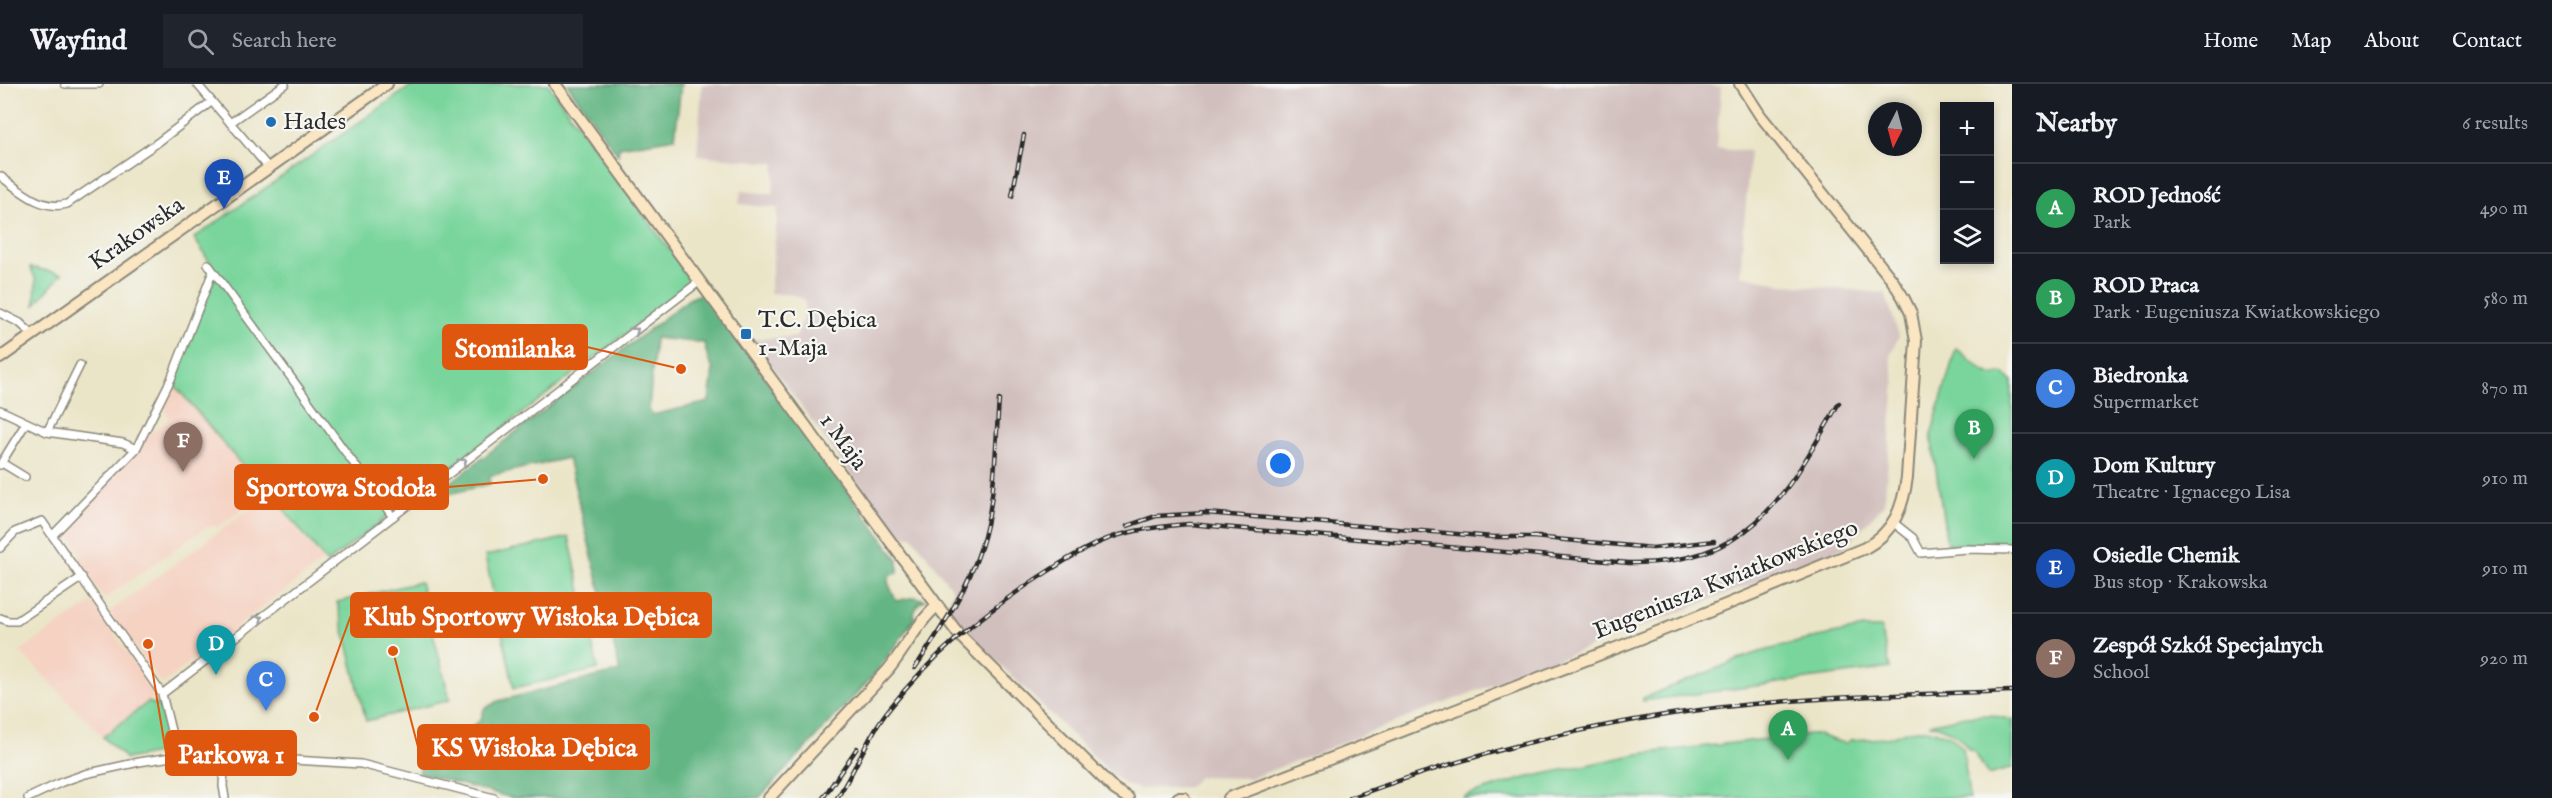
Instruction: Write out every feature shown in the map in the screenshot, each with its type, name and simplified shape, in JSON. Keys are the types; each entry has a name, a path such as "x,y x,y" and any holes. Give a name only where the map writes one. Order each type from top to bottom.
{"street":[{"path":"65,84 99,84"},
{"path":"197,84 268,167"},
{"path":"230,123 285,84"},
{"name":"Krakowska","path":"0,358 387,84"},
{"name":"1 Maja","path":"555,84 959,634 1107,783 1128,798"},
{"name":"Eugeniusza Kwiatkowskiego","path":"1221,798 1232,796 1691,619 1865,548 1885,535 1894,523 1905,499 1907,477 1916,341 1911,314 1892,280 1760,115 1740,84"},
{"path":"0,176 40,203 58,206 67,204 157,143 211,102"},
{"path":"208,264 393,517"},
{"path":"53,535 136,449 171,379 213,271"},
{"path":"162,694 700,281"},
{"path":"0,314 20,323 32,334"},
{"path":"47,432 80,365"},
{"path":"0,410 47,432 123,443 136,449"},
{"path":"25,477 1,464 26,423"},
{"path":"0,548 15,532 42,521 162,694 177,755"},
{"path":"1894,523 1913,538 1921,553 1967,549 2012,550"},
{"path":"0,618 17,621 82,577"},
{"path":"769,798 888,670 927,615 937,606"},
{"path":"28,798 75,777 177,755 225,755 336,761 379,766 494,798"},
{"path":"225,755 223,786 225,798"},
{"path":"1178,798 1184,798"}],"shaded area":[{"path":"702,84 1691,84 1721,87 1716,149 1750,151 1740,275 1780,284 1885,293 1899,336 1890,355 1895,383 1884,504 1844,548 1252,778 1199,777 1188,787 1140,789 1126,785 1116,778 973,638 947,606 953,590 912,536 897,537 752,339 796,337 805,313 805,300 795,295 770,293 778,208 739,204 741,191 773,194 775,163 697,155"},
{"path":"173,383 266,494 219,526 206,527 104,599 77,559 82,555 65,527 141,449 149,434 169,419 164,401"},
{"path":"269,495 323,561 162,684 109,612"},
{"path":"89,604 95,605 156,695 103,737 20,651"}],"green space":[{"path":"414,84 548,84 693,282 327,563 269,491 266,494 173,383 216,272 194,238"},
{"path":"567,84 681,84 675,138 619,147 618,155"},
{"path":"30,267 62,274 35,305 36,280"},
{"path":"703,293 898,560 898,573 890,575 888,582 896,601 915,597 925,600 919,603 913,615 916,617 875,674 759,798 512,798 419,773 422,763 481,720 484,709 498,701 620,671 568,458 489,476 490,484 429,499 689,299","holes":["655,338 704,343 713,369 709,402 652,415 649,409"]},
{"path":"1956,348 1984,371 1993,375 2003,373 2012,381 2012,545 1947,544 1931,435"},
{"path":"569,537 598,669 514,688 485,556"},
{"path":"420,582 450,700 366,721 337,602"},
{"path":"1864,628 1881,628 1890,668 1643,701 1643,698 1753,654 1817,637"},
{"path":"148,702 160,706 169,743 168,748 163,752 126,759 103,737"},
{"path":"1991,715 2012,720 2012,768 1988,775 1974,751 1969,750 1957,736 1942,727 1929,724 1966,716"},
{"path":"1926,729 1949,735 1963,748 1969,798 1463,798 1525,778 1639,754 1810,734 1847,743 1850,740 1886,738"}],"railway":[{"path":"1012,196 1024,135"},
{"path":"915,668 961,595 981,547 990,511 999,400"},
{"path":"837,798 882,718 939,654 975,623 1033,581 1102,541 1141,530 1189,524 1629,563 1671,561 1706,552 1735,538 1760,519 1801,468 1839,403"},
{"path":"1127,526 1156,516 1206,513 1493,537 1540,537"},
{"path":"1533,537 1653,548 1714,541"},
{"path":"1350,798 1498,751 1650,717 1785,701 2012,691"},
{"path":"823,798 857,748"}],"place":[{"name":"Hades","path":"271,122"},
{"name":"Osiedle Chemik","path":"224,209"},
{"name":"T.C. Dębica 1-Maja","path":"746,334"},
{"name":"Stomilanka","path":"681,369"},
{"name":"ROD Praca","path":"1974,459"},
{"name":"Zespół Szkół Specjalnych","path":"183,472"},
{"name":"Sportowa Stodoła","path":"543,479"},
{"name":"Parkowa 1","path":"148,644"},
{"name":"KS Wisłoka Dębica","path":"393,651"},
{"name":"Dom Kultury","path":"216,675"},
{"name":"Biedronka","path":"266,711"},
{"name":"Klub Sportowy Wisłoka Dębica","path":"314,717"},
{"name":"ROD Jedność","path":"1788,760"}]}
